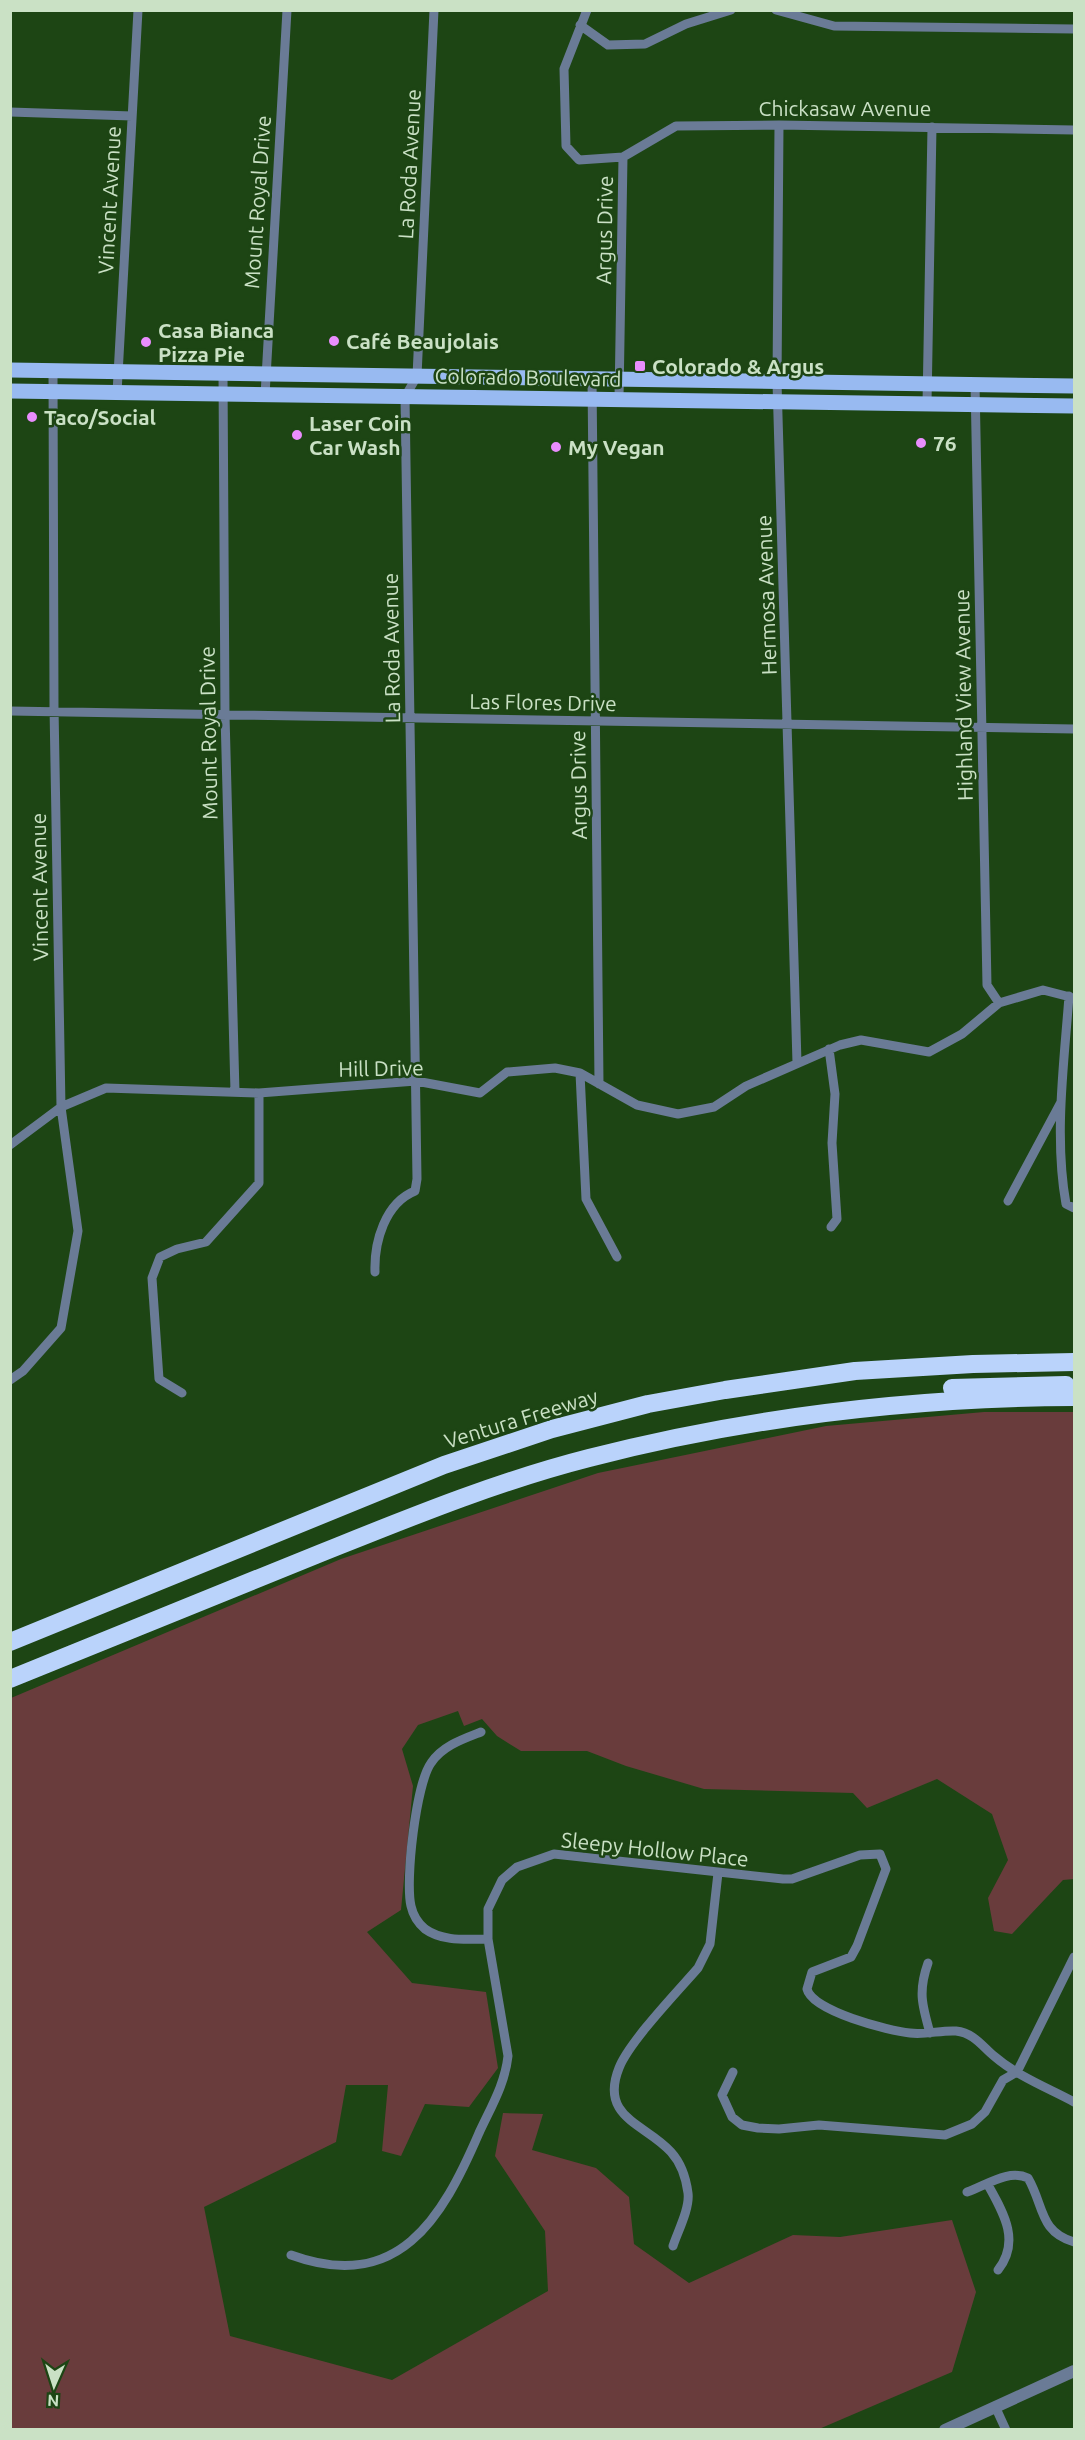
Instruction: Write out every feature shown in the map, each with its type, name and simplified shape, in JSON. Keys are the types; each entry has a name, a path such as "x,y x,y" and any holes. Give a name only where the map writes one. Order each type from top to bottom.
{"highway":[{"name":"Ventura Freeway","path":"10,1642 444,1465 552,1430 648,1404 855,1371 973,1364 1074,1362"},
{"path":"118,1635 146,1614 408,1506 519,1467 612,1440 741,1413 860,1395 1002,1385 1074,1385"},
{"path":"10,1653 445,1476 598,1429 709,1403 725,1390"},
{"path":"10,1679 459,1498 597,1456 723,1429 859,1407 943,1400 1074,1397"}],"main road":[{"name":"Colorado Boulevard","path":"10,370 1074,386"},
{"name":"Colorado Boulevard","path":"10,391 1074,406"}],"street":[{"name":"Vincent Avenue","path":"117,393 138,10"},
{"name":"Mount Royal Drive","path":"265,395 287,10"},
{"name":"La Roda Avenue","path":"375,1272 374,1255 390,1208 401,1196 415,1191 416,1081 405,397 417,376 434,10"},
{"name":"Argus Drive","path":"587,10 564,69 566,146 579,160 622,157 619,399"},
{"path":"580,25 608,45 645,44 698,15 731,10"},
{"path":"776,10 834,26 1074,29"},
{"path":"10,112 132,117"},
{"name":"Chickasaw Avenue","path":"622,157 676,126 779,125 1074,130"},
{"name":"Hermosa Avenue","path":"779,125 777,382 797,1063"},
{"path":"927,404 932,127"},
{"name":"Vincent Avenue","path":"10,1380 23,1371 61,1328 78,1231 61,1107 54,711 54,371"},
{"name":"Mount Royal Drive","path":"223,374 225,715 235,1092"},
{"name":"Argus Drive","path":"592,379 598,1084"},
{"name":"Highland View Avenue","path":"975,384 987,985 999,1003"},
{"name":"Las Flores Drive","path":"10,711 1074,729"},
{"name":"Hill Drive","path":"10,1145 61,1107 106,1088 259,1092 416,1081 480,1094 507,1072 555,1068 580,1073 637,1105 678,1114 714,1107 746,1086 829,1049 861,1040 929,1052 962,1034 999,1003 1044,990 1072,997"},
{"path":"1070,1206 1063,1186 1062,1100 1072,997"},
{"path":"829,1049 835,1094 832,1143 837,1219 831,1227"},
{"path":"580,1073 586,1199 617,1257"},
{"path":"182,1393 159,1379 152,1278 160,1257 177,1249 206,1242 259,1183 259,1092"},
{"path":"1008,1201 1062,1100"},
{"path":"481,1732 459,1740 442,1751 430,1763 420,1787 417,1804 409,1892 411,1907 416,1919 426,1929 447,1938 488,1939"},
{"name":"Sleepy Hollow Place","path":"291,2255 307,2261 340,2266 373,2262 406,2248 440,2209 471,2151 506,2073 508,2056 488,1939 488,1909 502,1880 517,1867 554,1854 718,1874 792,1879 860,1855 876,1853 885,1861 886,1869 851,1957 812,1972 807,1984 808,1995 817,2004 895,2031 930,2033"},
{"path":"673,2246 689,2196 682,2170 670,2151 632,2124 621,2112 617,2105 615,2083 627,2053 706,1954 710,1944 718,1874"},
{"path":"733,2072 722,2095 732,2117 742,2125 779,2129 819,2125 945,2135 972,2124 985,2112 1004,2080 1017,2072 1074,1957"},
{"path":"928,1963 921,1982 922,2002 930,2033 958,2031 970,2035 1017,2072 1074,2102"},
{"path":"967,2192 1005,2176 1019,2174 1028,2178 1046,2224 1064,2239 1074,2242"},
{"path":"988,2185 1008,2223 1009,2248 1005,2262 998,2270"},
{"path":"945,2430 1074,2371"},
{"path":"995,2406 1006,2430"}],"shaded area":[{"path":"984,1412 1074,1412 1074,1879 1063,1880 1012,1934 994,1931 988,1898 1008,1860 992,1814 937,1779 867,1808 853,1793 704,1789 626,1766 587,1751 521,1751 497,1736 482,1719 464,1726 458,1711 418,1725 402,1749 413,1786 401,1910 367,1932 412,1983 486,1992 498,2068 469,2107 425,2104 401,2156 382,2151 388,2085 346,2085 336,2142 204,2207 230,2336 392,2380 548,2291 545,2231 495,2156 503,2113 543,2114 532,2150 596,2168 629,2197 634,2244 689,2283 793,2235 840,2237 952,2220 976,2292 952,2372 819,2429 11,2430 11,1698 341,1559 598,1473 826,1426"}],"place":[{"name":"Café Beaujolais","path":"334,341"},
{"name":"Casa Bianca Pizza Pie","path":"146,342"},
{"name":"Colorado & Argus","path":"640,366"},
{"name":"Taco/Social","path":"32,417"},
{"name":"Laser Coin Car Wash","path":"297,435"},
{"name":"76","path":"921,443"},
{"name":"My Vegan","path":"556,447"}]}
